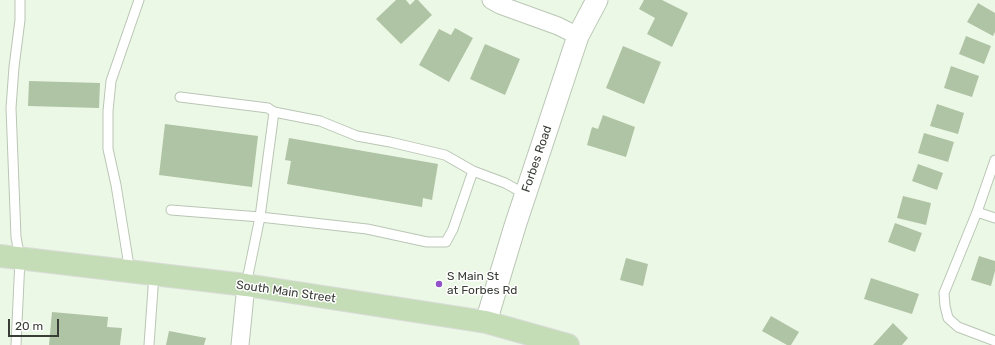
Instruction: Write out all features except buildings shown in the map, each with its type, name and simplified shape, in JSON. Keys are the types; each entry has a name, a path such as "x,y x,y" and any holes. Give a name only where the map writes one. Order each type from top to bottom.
{"main road":[{"name":"South Main Street","path":"10,258 246,285 486,322 568,345"}],"street":[{"path":"491,0 500,6 558,26 578,36"},
{"name":"Forbes Road","path":"486,322 525,194 578,36 597,0"},
{"path":"240,345 246,285"}],"lane":[{"path":"16,345 10,258 16,237 10,108 20,20 20,0"},
{"path":"130,272 116,184 108,149 108,111 111,80 139,0"},
{"path":"180,97 268,108 274,112 320,121 357,136 444,155 473,171 505,183 525,194"},
{"path":"246,285 260,217 274,112"},
{"path":"995,160 977,212 944,293 948,318 958,327 995,341"},
{"path":"171,210 260,217 367,229 427,242 446,242 453,229 473,171"},
{"path":"977,212 995,218"},
{"path":"149,345 154,274"}],"place":[{"name":"S Main St at Forbes Rd","path":"439,284"}]}
